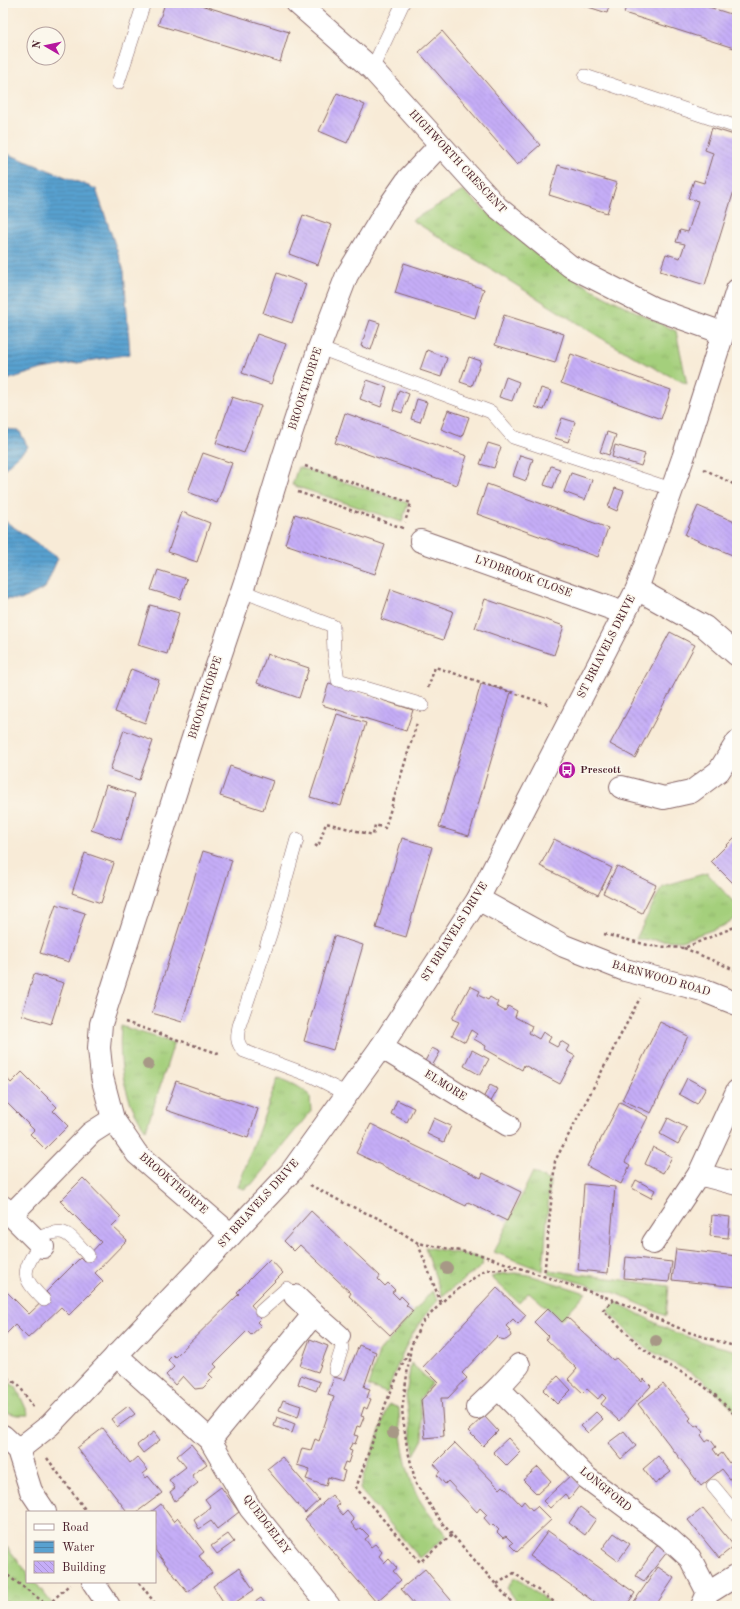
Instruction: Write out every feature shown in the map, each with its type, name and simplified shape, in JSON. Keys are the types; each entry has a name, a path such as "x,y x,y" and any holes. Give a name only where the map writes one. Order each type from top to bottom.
{"street":[{"name":"HIGHWORTH CRESCENT","path":"297,3 372,69 440,146 497,207 570,266 653,308 723,333"},
{"name":"BROOKTHORPE","path":"231,1235 137,1154 114,1119 102,1077 99,1048 104,1014 242,591 319,348 346,275 387,209 408,179 440,146"},
{"name":"ST BRIAVELS DRIVE","path":"10,1443 50,1425 291,1172 381,1047 478,899 637,589 683,458 737,290"},
{"name":"LYDBROOK CLOSE","path":"421,541 624,613"},
{"path":"637,589 704,627 737,655"},
{"path":"621,787 664,798 691,792 720,771 737,742"},
{"name":"BARNWOOD ROAD","path":"478,899 564,946 625,970 702,990 737,1004"},
{"name":"ELMORE","path":"381,1047 508,1125"},
{"path":"653,1243 699,1174 737,1091"},
{"path":"40,1243 7,1211 91,1133 114,1119"},
{"path":"699,1174 737,1184"},
{"path":"295,1296 339,1336"},
{"path":"210,1440 314,1314"},
{"name":"QUEDGELEY","path":"116,1355 210,1440 250,1508 329,1606"},
{"path":"477,1408 519,1365"},
{"name":"LONGFORD","path":"498,1388 587,1478 668,1538 690,1558 705,1599 737,1576"},
{"path":"10,1443 31,1491 44,1511"},
{"path":"94,1583 109,1606"}],"lane":[{"path":"118,83 144,3"},
{"path":"372,69 403,3"},
{"path":"585,76 737,127"},
{"path":"319,348 491,412 513,437 671,489"},
{"path":"242,591 333,626 334,653 338,680 423,705"},
{"path":"297,839 270,935 239,1026 237,1037 238,1045 244,1051 314,1077 347,1094"},
{"path":"44,1300 29,1285 26,1274 28,1264 40,1243 52,1231 61,1231 70,1236 88,1255"},
{"path":"261,1311 287,1288 295,1296"},
{"path":"334,1370 342,1348 339,1336"},
{"path":"713,1486 737,1515"}],"path":[{"path":"283,458 412,503 403,529"},
{"path":"683,458 737,486"},
{"path":"275,484 403,529 421,541"},
{"path":"297,839 318,847 326,823 373,835 375,825 385,828 435,667 574,713"},
{"path":"684,948 737,926"},
{"path":"597,932 652,946 684,948 736,970 737,931"},
{"path":"544,1277 555,1161 651,977"},
{"path":"104,1014 217,1053 238,1045"},
{"path":"291,1172 309,1185 382,1220 418,1243 480,1255 614,1300 688,1332 737,1347"},
{"path":"418,1243 441,1303"},
{"path":"452,1535 420,1562 356,1488 386,1403 421,1324 447,1297 485,1270 517,1268"},
{"path":"614,1300 603,1310 622,1330 655,1358 696,1380 715,1395 737,1417"},
{"path":"411,1346 402,1410 406,1447 416,1484 442,1523 515,1606"},
{"path":"3,1572 48,1606 71,1583"},
{"path":"497,1584 514,1573 560,1606"},
{"path":"140,1583 157,1606"},
{"path":"3,1602 16,1606"}],"green space":[{"path":"463,191 518,239 552,265 597,292 676,331 687,384 656,369 601,338 412,220"},
{"path":"298,467 408,503 402,522 292,485"},
{"path":"707,873 737,906 737,917 723,926 681,941 636,939 662,886"},
{"path":"121,1026 174,1043 146,1130 132,1107 124,1081 120,1040"},
{"path":"278,1078 296,1085 310,1096 311,1111 252,1184 244,1189 238,1187"},
{"path":"533,1172 550,1181 543,1271 494,1252"},
{"path":"425,1247 483,1258 482,1266 442,1296"},
{"path":"548,1270 669,1286 666,1316 613,1292 549,1274"},
{"path":"515,1273 529,1275 586,1293 561,1320 529,1292 519,1303 491,1277 501,1274"},
{"path":"432,1291 438,1300 428,1311 413,1333 387,1393 368,1386 379,1352"},
{"path":"616,1302 671,1331 706,1343 737,1351 737,1413 702,1379 646,1348 607,1311"},
{"path":"411,1363 432,1383 420,1399 423,1439 414,1455 406,1395"},
{"path":"3,1379 16,1387 29,1415 17,1415 3,1411"},
{"path":"389,1404 399,1408 400,1430 404,1454 414,1490 425,1509 447,1536 420,1558 360,1488"},
{"path":"3,1542 26,1571 26,1583 36,1583 54,1606 3,1606"},
{"path":"515,1577 554,1606 520,1606 507,1588"}],"water":[{"path":"3,152 96,189 124,271 130,354 42,369 3,381"},
{"path":"3,429 19,430 28,447 3,470"},
{"path":"3,515 5,521 58,558 45,588 21,600 3,599"}],"building":[{"path":"165,3 194,3 289,32 280,62 158,25"},
{"path":"576,3 610,3 607,13"},
{"path":"627,3 696,3 737,16 737,49 624,13"},
{"path":"442,31 540,145 517,165 419,52"},
{"path":"337,93 365,105 347,143 319,131"},
{"path":"712,128 737,136 737,181 705,285 660,271 666,254 680,258 685,244 676,242 680,230 688,232 698,201 688,198 694,180 704,183 713,153 705,150"},
{"path":"558,165 617,183 607,213 549,195"},
{"path":"303,215 332,225 318,265 289,254"},
{"path":"404,263 484,289 475,318 395,293"},
{"path":"277,273 306,284 292,323 263,313"},
{"path":"504,315 564,334 555,363 495,345"},
{"path":"370,320 380,323 371,350 361,346"},
{"path":"257,334 286,344 271,384 242,373"},
{"path":"427,350 447,358 441,377 420,370"},
{"path":"571,354 671,390 661,419 561,383"},
{"path":"469,357 481,361 472,386 460,382"},
{"path":"506,377 519,382 512,401 499,397"},
{"path":"367,380 387,387 381,407 360,399"},
{"path":"541,388 551,391 544,410 535,407"},
{"path":"399,390 409,394 402,413 393,410"},
{"path":"232,397 261,406 244,453 216,443"},
{"path":"417,399 427,402 420,422 411,419"},
{"path":"448,410 469,417 462,437 441,429"},
{"path":"345,413 467,456 457,485 335,443"},
{"path":"562,418 575,422 568,442 555,438"},
{"path":"607,432 616,435 609,455 600,452"},
{"path":"488,443 501,447 494,468 480,464"},
{"path":"615,445 645,454 641,466 612,457"},
{"path":"203,453 232,463 217,503 188,492"},
{"path":"520,455 533,459 526,481 513,476"},
{"path":"551,466 560,469 553,488 544,485"},
{"path":"571,473 592,480 585,500 564,492"},
{"path":"487,484 608,528 598,557 477,514"},
{"path":"615,488 624,491 617,511 608,507"},
{"path":"698,506 737,523 737,557 685,535"},
{"path":"182,512 210,523 197,562 168,552"},
{"path":"295,514 385,545 375,574 285,544"},
{"path":"158,570 187,579 180,599 151,590"},
{"path":"391,589 453,611 443,640 381,619"},
{"path":"485,599 564,626 554,655 475,628"},
{"path":"150,605 179,613 167,654 138,645"},
{"path":"670,632 695,645 635,758 610,744"},
{"path":"267,654 309,668 299,698 257,683"},
{"path":"131,669 159,680 145,723 115,712"},
{"path":"329,683 413,710 406,731 322,705"},
{"path":"481,684 511,692 469,836 439,827"},
{"path":"337,714 366,723 341,806 310,797"},
{"path":"124,730 153,741 139,780 110,770"},
{"path":"230,766 273,781 263,810 220,796"},
{"path":"106,785 135,794 121,840 91,830"},
{"path":"737,835 737,879 733,883 711,861"},
{"path":"402,838 432,847 406,937 376,928"},
{"path":"554,839 612,868 598,895 540,866"},
{"path":"203,851 232,860 182,1022 152,1013"},
{"path":"85,853 114,863 101,903 72,893"},
{"path":"617,866 656,885 642,913 603,893"},
{"path":"56,904 85,913 69,962 40,953"},
{"path":"334,936 363,945 333,1050 304,1041"},
{"path":"34,974 64,983 51,1024 22,1015"},
{"path":"470,986 480,991 478,995 488,1000 490,997 498,1002 496,1006 505,1011 508,1006 517,1011 515,1017 532,1026 529,1033 539,1039 543,1032 551,1037 548,1042 557,1047 561,1041 569,1046 566,1051 575,1056 560,1084 524,1065 522,1070 485,1049 486,1046 474,1039 477,1034 471,1030 465,1042 452,1035 459,1022 452,1019"},
{"path":"660,1022 688,1036 651,1113 622,1100"},
{"path":"432,1048 440,1052 431,1068 424,1063"},
{"path":"472,1050 489,1059 480,1075 464,1066"},
{"path":"22,1072 57,1107 53,1111 68,1126 45,1149 30,1134 34,1130 3,1099 3,1074 11,1083"},
{"path":"687,1078 706,1088 697,1104 679,1094"},
{"path":"176,1081 258,1109 248,1138 166,1110"},
{"path":"490,1085 498,1089 489,1105 482,1100"},
{"path":"397,1100 414,1108 407,1122 391,1114"},
{"path":"620,1102 648,1117 625,1162 630,1165 621,1184 587,1166"},
{"path":"434,1118 451,1126 444,1142 427,1134"},
{"path":"668,1118 687,1128 678,1144 660,1134"},
{"path":"371,1124 481,1178 483,1173 521,1192 507,1221 468,1202 466,1206 356,1153"},
{"path":"653,1147 672,1157 663,1173 645,1164"},
{"path":"83,1178 121,1217 112,1226 127,1240 95,1273 103,1281 69,1315 61,1307 28,1338 15,1325 4,1336 3,1288 29,1314 49,1295 46,1292 80,1258 83,1261 101,1242 60,1201"},
{"path":"636,1180 655,1190 651,1198 632,1188"},
{"path":"584,1184 615,1187 608,1273 578,1270"},
{"path":"311,1211 380,1276 378,1279 385,1286 388,1283 395,1290 392,1292 399,1299 401,1296 408,1303 406,1305 413,1311 390,1335 349,1296 351,1293 300,1245 294,1251 284,1241"},
{"path":"712,1215 730,1217 728,1238 710,1236"},
{"path":"676,1249 737,1256 737,1287 672,1280"},
{"path":"626,1257 672,1262 669,1282 624,1278"},
{"path":"270,1259 283,1273 251,1305 262,1317 257,1322 261,1326 251,1335 247,1331 214,1364 217,1367 209,1374 213,1378 203,1388 195,1389 183,1376 175,1385 166,1375 174,1367 168,1360 173,1355 175,1357 239,1294 237,1292"},
{"path":"497,1288 526,1315 518,1324 513,1319 506,1326 509,1329 511,1336 506,1340 500,1339 497,1336 462,1373 467,1378 448,1398 441,1398 444,1436 425,1438 421,1400 438,1382 423,1367"},
{"path":"548,1308 562,1322 567,1317 613,1360 616,1358 642,1382 644,1379 651,1386 619,1421 601,1404 606,1398 602,1394 598,1399 587,1389 583,1393 568,1379 577,1369 546,1339 548,1336 534,1322"},
{"path":"310,1339 328,1346 318,1372 300,1366"},
{"path":"359,1345 376,1352 364,1387 370,1389 367,1398 371,1399 367,1409 364,1407 361,1416 364,1417 360,1427 357,1426 354,1435 358,1436 355,1444 352,1443 349,1450 352,1451 348,1463 345,1462 342,1470 345,1471 342,1481 328,1477 326,1486 306,1479 310,1469 297,1465 302,1448 311,1450 315,1439 319,1441 334,1397 328,1395 334,1377 345,1380"},
{"path":"301,1375 320,1382 316,1391 298,1384"},
{"path":"558,1376 571,1390 557,1404 543,1390"},
{"path":"663,1384 691,1418 689,1420 695,1427 698,1425 704,1432 701,1435 706,1442 710,1439 716,1447 713,1449 718,1456 722,1453 729,1463 737,1457 737,1488 722,1469 701,1486 638,1404"},
{"path":"283,1400 301,1406 298,1417 279,1410"},
{"path":"128,1406 135,1414 117,1427 111,1419"},
{"path":"596,1412 603,1419 588,1433 581,1426"},
{"path":"484,1416 498,1431 483,1446 468,1431"},
{"path":"277,1417 295,1424 292,1433 274,1426"},
{"path":"103,1428 130,1463 137,1457 148,1470 143,1474 146,1478 148,1476 162,1493 138,1511 125,1511 126,1510 77,1448"},
{"path":"624,1431 636,1446 621,1459 608,1443"},
{"path":"154,1432 160,1440 143,1453 137,1445"},
{"path":"508,1438 521,1452 507,1466 493,1452"},
{"path":"455,1443 500,1489 503,1486 521,1505 524,1501 532,1510 537,1506 551,1520 517,1552 510,1545 513,1543 506,1536 503,1538 497,1532 499,1530 493,1524 491,1526 484,1518 487,1515 480,1508 477,1512 448,1481 445,1484 437,1475 440,1471 434,1464"},
{"path":"191,1444 207,1464 192,1475 198,1483 175,1501 170,1492 175,1488 169,1480 186,1467 177,1456"},
{"path":"658,1456 671,1472 655,1484 643,1469"},
{"path":"282,1457 319,1500 305,1513 267,1469"},
{"path":"538,1467 551,1481 537,1494 523,1480"},
{"path":"571,1475 580,1485 569,1499 565,1494 550,1508 543,1501"},
{"path":"221,1487 239,1512 217,1529 211,1521 199,1529 194,1520 211,1507 205,1499"},
{"path":"332,1495 340,1504 336,1507 343,1515 347,1511 354,1520 351,1523 357,1531 361,1528 369,1536 365,1539 371,1547 375,1544 382,1552 379,1556 385,1563 389,1559 397,1568 393,1571 401,1580 376,1602 305,1519"},
{"path":"161,1504 174,1522 178,1518 204,1552 199,1556 212,1573 187,1592 156,1551 156,1511 152,1511"},
{"path":"580,1507 596,1519 585,1535 569,1523"},
{"path":"703,1508 734,1546 719,1558 688,1520"},
{"path":"548,1531 635,1593 626,1606 600,1606 530,1556"},
{"path":"614,1533 630,1544 618,1561 602,1549"},
{"path":"228,1534 234,1542 217,1554 211,1546"},
{"path":"658,1544 668,1551 644,1581 636,1576"},
{"path":"658,1567 674,1578 658,1602 655,1606 631,1606"},
{"path":"239,1568 254,1590 230,1606 226,1606 213,1586"},
{"path":"425,1569 456,1606 416,1606 401,1589"},
{"path":"261,1598 267,1606 249,1606"}],"place":[{"name":"Prescott","path":"567,770"}]}
